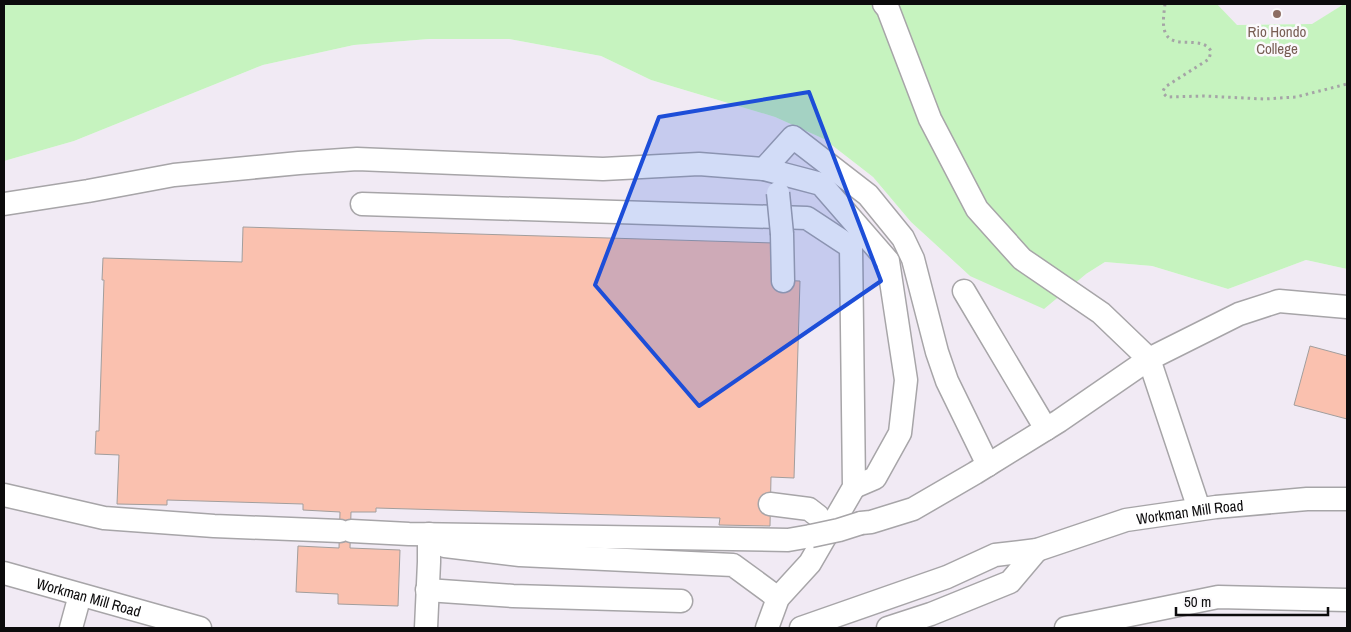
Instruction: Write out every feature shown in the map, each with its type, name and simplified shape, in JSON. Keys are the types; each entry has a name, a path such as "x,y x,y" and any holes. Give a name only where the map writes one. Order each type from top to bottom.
{"street":[{"path":"884,4 888,9 930,119 977,209 1022,259 1101,313 1149,359 1199,509"},
{"path":"767,170 793,137 868,195 904,238 913,258 937,352 947,381 988,465"},
{"path":"4,204 88,192 174,175 357,159 603,169 699,164 767,170 821,184 888,261 906,380 900,433 876,478 854,487"},
{"path":"767,170 778,193 782,234 783,281"},
{"path":"362,204 808,218 851,247 854,487 810,562 778,598 766,628"},
{"path":"964,291 1046,429"},
{"path":"429,539 788,540 815,526 839,530 861,523 872,522 913,509 1046,429 1149,359 1239,314 1279,301 1347,306"},
{"path":"4,495 104,518 214,526 345,531 429,539 520,556 733,565 778,598"},
{"name":"Workman Mill Road","path":"801,628 947,576 995,555 1037,550 1126,520 1216,507 1308,499 1347,499"},
{"path":"770,504 809,509 815,526"},
{"path":"426,628 429,539"},
{"path":"888,628 931,614 1010,582 1037,550"},
{"name":"Workman Mill Road","path":"4,573 200,628"},
{"path":"427,590 513,596 681,601"},
{"path":"71,628 80,595"},
{"path":"1066,628 1218,597 1347,600"}],"path":[{"path":"1165,4 1164,31 1167,36 1176,42 1202,44 1211,51 1209,59 1163,90 1167,97 1204,96 1249,99 1288,97 1309,94 1347,84"}],"highlighted area":[{"path":"809,92 881,281 699,406 595,285 659,117"}],"shaded area":[{"name":"Rio Hondo College","path":"1217,4 1344,4 1313,24 1236,25"},
{"path":"429,39 509,39 601,56 651,80 775,117 824,139 873,177 911,222 970,276 1086,274 1105,262 1152,266 1228,289 1306,260 1347,269 1347,628 4,628 4,161 74,141 263,65 354,45"}],"green space":[{"path":"4,4 1217,4 1237,25 1312,24 1347,4 1347,269 1306,260 1228,289 1152,266 1105,262 1086,274 1044,309 970,276 911,222 873,177 824,139 775,117 651,80 601,56 509,39 429,39 354,45 263,65 74,141 4,161"}],"building":[{"path":"243,227 774,243 772,280 800,281 794,478 771,477 770,526 719,525 720,518 376,508 376,512 351,512 350,548 400,550 398,606 338,604 338,594 296,592 298,546 339,548 340,512 303,510 303,504 167,500 167,505 117,504 119,455 95,454 96,431 99,431 104,280 102,280 103,258 242,262"},
{"path":"1310,346 1347,356 1347,419 1294,405"}],"place":[{"name":"Rio Hondo College","path":"1277,14"}]}
